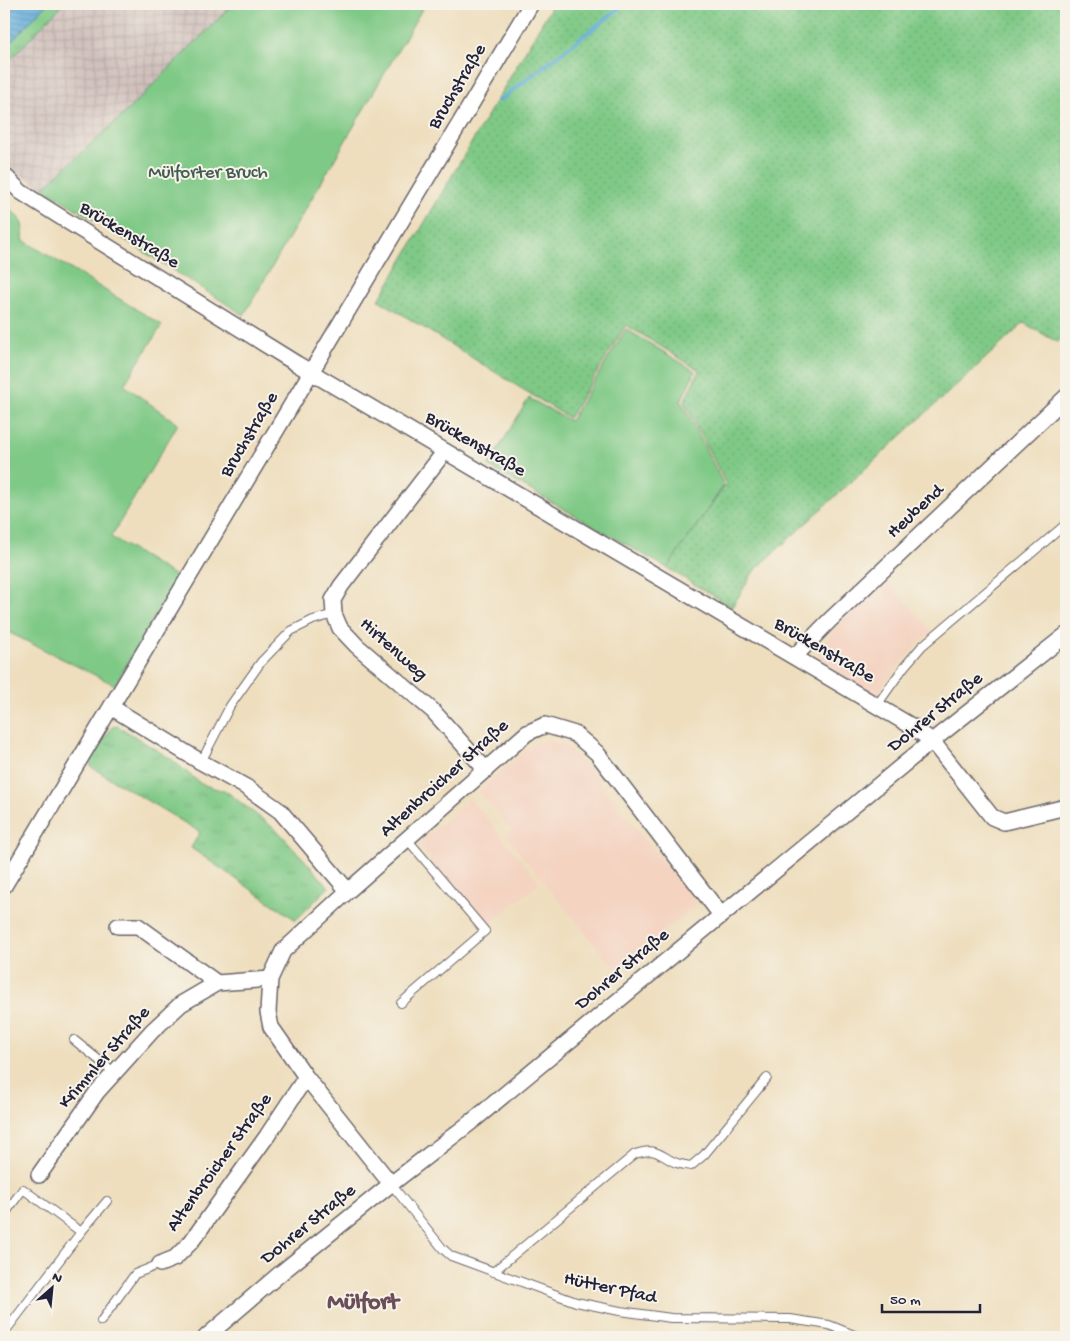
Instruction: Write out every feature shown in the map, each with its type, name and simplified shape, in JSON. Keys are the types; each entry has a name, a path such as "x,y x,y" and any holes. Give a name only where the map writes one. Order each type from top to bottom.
{"street":[{"name":"Bruchstraße","path":"4,886 531,4"},
{"name":"Brückenstraße","path":"4,176 21,192 311,372 914,727 932,741 992,817 1004,822 1066,807"},
{"name":"Heubend","path":"794,657 830,620 1066,397"},
{"name":"Hirtenweg","path":"445,451 341,586 333,600 334,614 340,628 357,646 433,711 486,770"},
{"name":"Dohrer Straße","path":"206,1337 282,1272 475,1119 932,741 1066,635"},
{"path":"111,707 246,787 280,812 348,891"},
{"name":"Altenbroicher Straße","path":"391,1184 306,1077 271,1027 268,1012 270,979 284,951 348,891 527,732 545,725 575,734 597,753 721,915"},
{"path":"118,926 138,926 217,983"},
{"name":"Krimmler Straße","path":"39,1175 97,1092 152,1030 181,1004 217,983 270,979"},
{"name":"Altenbroicher Straße","path":"160,1264 175,1258 191,1242 267,1136 306,1077"}],"lane":[{"path":"877,706 904,667 922,646 1066,524"},
{"path":"201,762 230,706 261,662 291,631 313,620 334,614"},
{"path":"401,1003 485,931 407,839"},
{"path":"74,1040 115,1073"},
{"path":"492,1272 635,1154 648,1149 660,1152 674,1162 691,1166 704,1155 767,1078"},
{"name":"Hütter Pfad","path":"391,1184 443,1249 451,1256 576,1302 620,1311 671,1318 790,1319 829,1325 859,1337"},
{"path":"4,1215 23,1189 81,1232"},
{"path":"4,1333 107,1201"},
{"path":"101,1321 135,1274 160,1264"}],"shaded area":[{"path":"63,4 233,4 120,118 43,188 12,170 4,162 4,66"},
{"path":"886,580 932,631 912,650 887,680 877,697 820,664 818,653 834,630"},
{"path":"552,741 565,746 578,757 697,904 616,970 506,836 512,830 478,791 524,751 537,743"},
{"path":"470,799 540,883 485,927 418,845"}],"green space":[{"path":"47,4 63,4 4,66 4,49"},
{"name":"Mülforter Bruch","path":"233,4 425,4 244,315 43,188 120,118"},
{"path":"553,4 1066,4 1066,336 1057,342 1024,323 754,571 732,607 667,568 726,484 684,402 699,370 626,325 569,418 379,300"},
{"path":"4,204 20,219 23,228 23,240 162,325 124,385 178,424 111,537 177,577 115,685 4,630"},
{"path":"626,329 695,371 681,401 724,485 667,568 488,466 529,398 570,421"},
{"path":"118,726 171,759 201,784 227,792 280,833 329,887 296,920 191,848 200,832 91,767 90,762 112,727"}],"water":[{"path":"4,4 47,4 4,49"}],"waterway":[{"path":"499,101 625,4"}],"district":[{"name":"Mülfort","path":"363,1303"}]}
